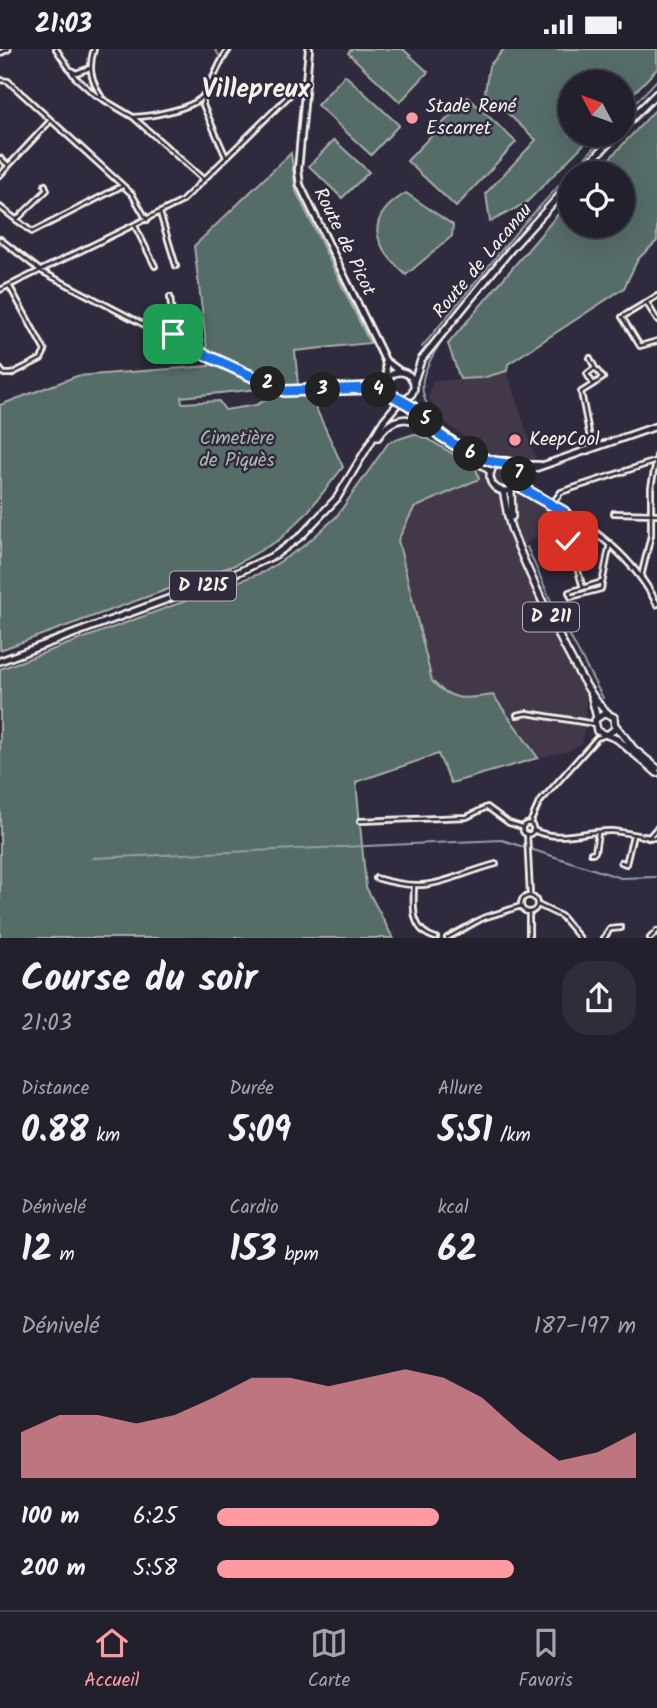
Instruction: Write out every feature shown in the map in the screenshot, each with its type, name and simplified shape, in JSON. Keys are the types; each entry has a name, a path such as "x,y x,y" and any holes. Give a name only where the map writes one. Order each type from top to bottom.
{"main road":[{"name":"Route de Picot","path":"309,49 298,170 300,185 385,360 388,380"},
{"path":"635,115 657,93"},
{"path":"591,161 605,147"},
{"name":"Route de Lacanau","path":"421,360 511,249 558,197"},
{"name":"Route de Picot","path":"385,360 403,372"},
{"path":"421,360 388,380 388,395 419,413 456,446"},
{"path":"419,413 414,381 421,360"},
{"path":"403,372 414,381"},
{"path":"401,401 414,392"},
{"name":"D 1215","path":"384,420 388,395"},
{"name":"D 1215","path":"0,661 230,576 275,555 320,519 366,453 384,420 401,401"},
{"path":"366,453 386,426 408,418 422,423 468,453 491,472 492,484 503,491 513,489 519,479 530,470 657,426"},
{"path":"468,453 515,465 551,463"},
{"path":"491,472 499,463"},
{"path":"515,465 519,479"},
{"name":"D 211","path":"513,489 512,519 519,547"},
{"name":"D 211","path":"503,491 519,547 587,685 608,713"},
{"name":"D 211","path":"587,685 596,723"},
{"path":"608,713 616,719 616,726 634,749 657,770 617,739 606,735 596,723 608,713"},
{"path":"606,735 616,726"}],"street":[{"path":"0,53 8,49"},
{"path":"56,49 70,70 103,99 134,117 204,180"},
{"path":"94,49 90,68 92,82 103,99"},
{"path":"219,49 223,56"},
{"path":"226,157 203,105 203,97 229,49"},
{"path":"70,70 76,73 90,68"},
{"path":"0,80 8,81 123,186 139,203 147,220"},
{"path":"0,291 181,202 302,83 306,83"},
{"path":"134,117 149,117 195,103 203,97"},
{"path":"195,103 203,105"},
{"path":"145,128 149,117"},
{"path":"0,174 51,120"},
{"path":"0,158 8,166"},
{"path":"16,220 47,190 45,185"},
{"path":"0,207 32,232 123,186"},
{"path":"160,213 176,266"},
{"path":"135,226 155,266"},
{"path":"0,239 41,271 171,339 284,391 371,388 388,380"},
{"path":"4,374 11,374 41,359 45,351 9,286"},
{"path":"622,317 657,296"},
{"path":"170,297 174,331 171,339"},
{"path":"647,303 657,320"},
{"path":"620,313 640,347 657,341"},
{"path":"590,358 603,378 581,391 592,449"},
{"path":"593,384 587,374 595,368"},
{"path":"0,369 4,374"},
{"path":"0,379 4,374"},
{"path":"371,388 388,395"},
{"path":"641,577 651,535 651,491 657,456"},
{"path":"552,504 561,492 656,461"},
{"path":"519,479 524,489"},
{"path":"513,489 524,489 552,504 610,543 641,577 657,604"},
{"path":"651,491 657,491"},
{"path":"564,512 555,531 570,543 583,588"},
{"path":"614,513 657,514"},
{"path":"602,582 569,591 571,597 601,589 610,543"},
{"path":"517,715 527,713 596,723 597,738"},
{"path":"523,827 530,823 539,803 597,738 606,735"},
{"path":"360,821 467,817 487,807 523,827 527,834 530,895"},
{"path":"530,823 533,830 544,835 564,837 610,831 657,838"},
{"path":"648,838 657,828"},
{"path":"527,834 533,830"},
{"path":"591,853 595,852 598,833"},
{"path":"621,862 626,864 633,835"},
{"path":"376,878 414,887 434,885 496,864"},
{"path":"414,887 416,923 433,938"},
{"path":"530,895 538,905 561,916 580,938"},
{"path":"521,906 523,899 530,895"},
{"path":"529,912 538,905"},
{"path":"521,906 529,912"},
{"path":"447,938 483,918 521,906"},
{"path":"529,912 529,938"},
{"path":"604,938 610,929 621,927"},
{"path":"650,938 657,931"}],"shaded area":[{"path":"507,371 536,460 531,492 564,512 555,531 545,533 519,547 538,591 587,685 583,743 568,751 538,758 493,696 465,699 444,694 432,681 398,540 414,508 479,479 476,468 486,450 454,430 439,416 429,398 432,381 482,378"}],"green space":[{"path":"352,49 403,49 428,72 400,102 348,53"},
{"path":"504,49 657,49 657,69 635,92 635,70 558,70 558,147 581,147 567,161 558,161 558,171 526,203 490,222 486,193 536,140 485,92 489,66"},
{"path":"345,75 399,125 371,155 317,105"},
{"path":"468,97 516,142 456,207 407,161"},
{"path":"657,108 657,241 638,259 624,288 508,364 507,371 482,378 460,379 448,344 558,214 558,238 635,238 635,161 607,161 620,147 635,147 635,131"},
{"path":"334,140 369,172 342,198 309,166"},
{"name":"Cimetière de Piquès","path":"291,153 296,191 370,343 295,351 298,385 181,397 182,403 219,401 225,410 256,405 270,398 270,395 309,393 343,467 306,514 279,540 235,565 0,650 0,405 77,376 209,366 194,246"},
{"path":"406,193 453,225 452,236 406,275 386,254 380,243 378,223 392,203"},
{"path":"414,434 428,439 476,468 479,479 414,508 398,540 432,681 453,696 493,695 538,758 451,783 438,754 356,782 366,887 393,938 0,938 0,669 264,572 305,545 336,517 389,442"}],"waterway":[{"path":"201,94 220,57 215,49"},
{"path":"213,82 233,49"},
{"path":"305,64 306,49"},
{"path":"635,103 657,80"},
{"path":"206,95 211,87"},
{"path":"635,122 657,99"},
{"path":"422,347 518,230 595,147"},
{"path":"597,161 611,147"},
{"path":"443,426 429,409 422,389 424,375 433,356 448,332 489,280 558,203"},
{"path":"527,547 550,599 603,698"},
{"path":"624,751 657,776"},
{"path":"93,858 502,840 621,878 657,877"}],"place":[{"name":"Stade René Escarret","path":"412,118"},
{"name":"KeepCool","path":"515,440"}],"district":[{"name":"Villepreux","path":"256,90"}],"route":[{"path":"173,334 171,339 206,357 284,391 371,388 388,393 391,398 406,403 440,435 468,453 494,462 505,461 515,465 524,489 564,512 555,531 568,541"}]}
